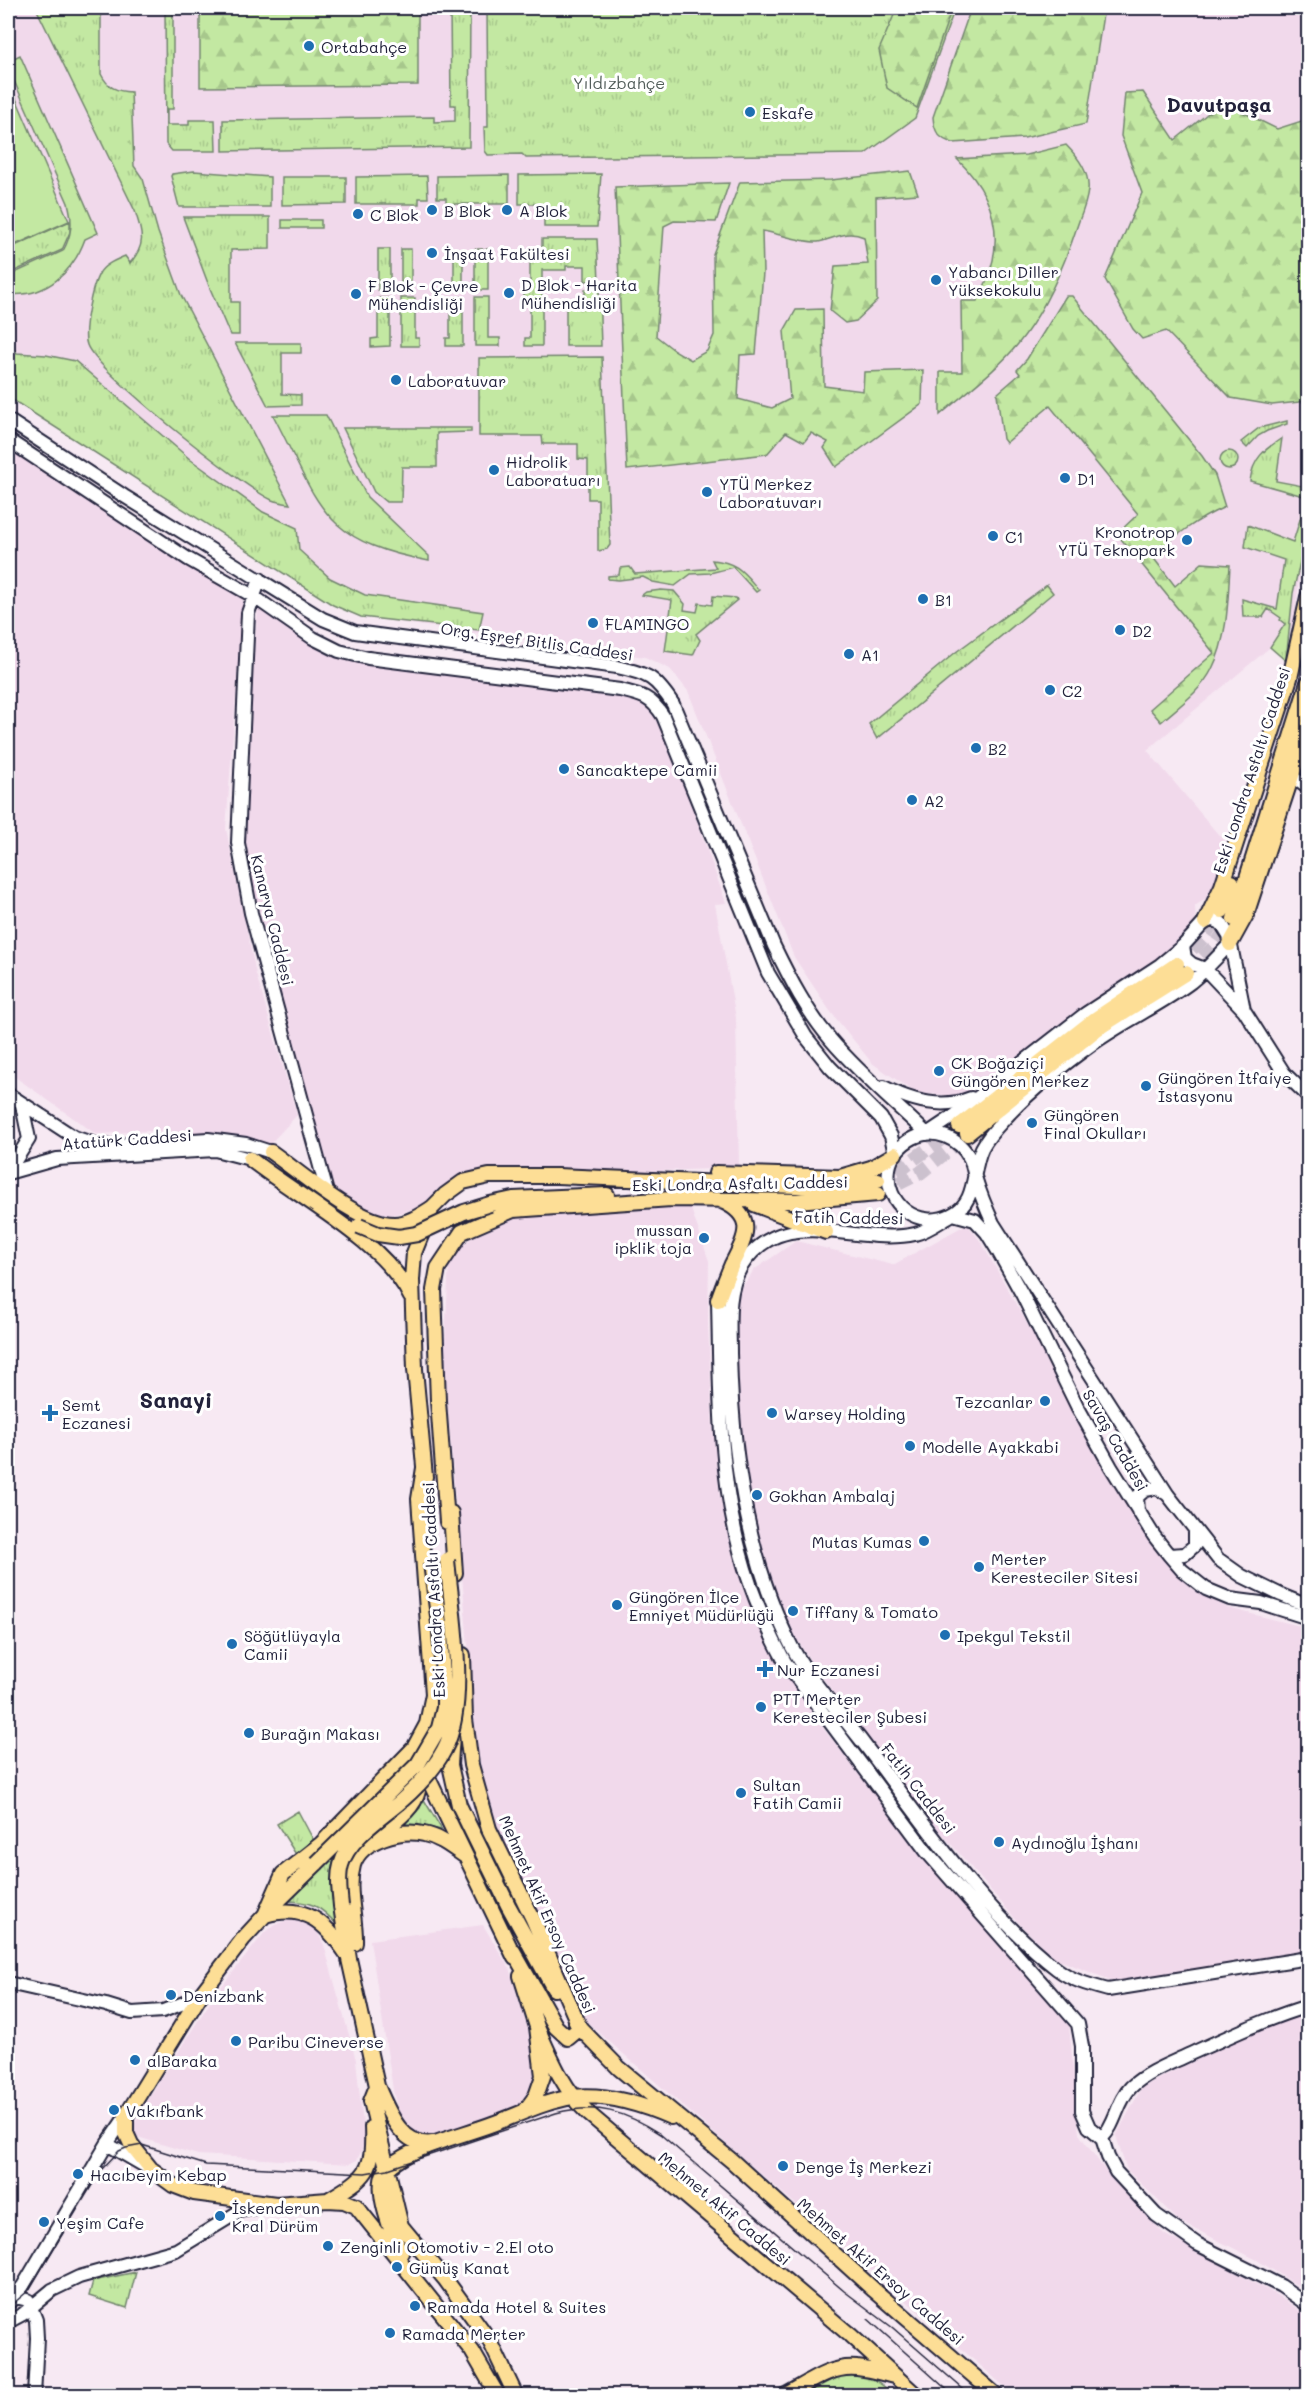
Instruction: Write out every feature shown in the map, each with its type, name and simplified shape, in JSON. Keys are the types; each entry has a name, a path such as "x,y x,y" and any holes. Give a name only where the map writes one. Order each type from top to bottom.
{"main road":[{"name":"Org. Eşref Bitlis Caddesi","path":"8,420 124,496 323,619 355,632 644,673 660,685 673,704 790,978 831,1040 868,1079 927,1134"},
{"path":"8,440 188,559 253,596 313,638 339,651 368,658 620,690 639,694 654,701 663,716 768,973 806,1037 831,1067 882,1118 891,1136 895,1154"},
{"name":"Kanarya Caddesi","path":"260,579 248,614 238,843 251,913 327,1192"},
{"path":"927,1134 1084,1014 1160,965 1183,946 1205,922 1222,886 1290,678 1308,597"},
{"name":"Eski Londra Asfaltı Caddesi","path":"1308,603 1303,659 1228,915 1308,683"},
{"path":"974,1175 972,1161 959,1145 941,1135 927,1134 914,1137 903,1144 889,1167 888,1181 892,1195 900,1207 912,1216 926,1220 940,1219 954,1214 969,1197 980,1150 988,1137 1020,1102 1091,1045 1190,983 1230,944 1246,915 1308,727"},
{"path":"1293,777 1308,788"},
{"path":"1205,922 1214,920 1221,923 1228,936 1244,1010"},
{"path":"1183,946 1185,958 1192,964 1205,969 1244,1010 1284,1073 1308,1096"},
{"path":"963,1130 1097,1029 1182,969"},
{"path":"868,1079 916,1101 939,1104 958,1103 983,1093"},
{"path":"8,1094 22,1105 29,1139 15,1161 8,1167"},
{"name":"Atatürk Caddesi","path":"22,1105 74,1137 102,1146 208,1139 246,1144 271,1152"},
{"name":"Atatürk Caddesi","path":"8,1173 57,1160 215,1150 250,1159"},
{"path":"271,1152 354,1211 375,1221 395,1224 416,1218 432,1208"},
{"path":"668,1180 693,1173 840,1177 871,1168 895,1154"},
{"path":"250,1159 274,1168 359,1226 378,1234 399,1237 417,1234 464,1212 513,1198 618,1194 671,1199"},
{"path":"250,1159 364,1241 391,1267 413,1301"},
{"name":"Savaş Caddesi","path":"974,1175 993,1224 1168,1495 1195,1530 1218,1559 1242,1576 1308,1606"},
{"name":"Eski Londra Asfaltı Caddesi","path":"126,2116 199,1997 243,1939 418,1764 439,1728 444,1708 444,1692 440,1631 431,1563 429,1498 415,1369 413,1301 414,1253 432,1208 463,1182 489,1176 668,1180 841,1188 878,1187 797,1201 671,1199 513,1210 462,1232 438,1268 434,1290 447,1560 457,1683 456,1711 444,1751 424,1778 351,1846 340,1866 341,1906 349,1959 377,2086 394,2123 407,2136 424,2144 447,2140"},
{"path":"717,1199 732,1206 742,1215 747,1229 743,1245 717,1300"},
{"path":"747,1202 826,1232"},
{"name":"Savaş Caddesi","path":"954,1214 975,1220 987,1233 1022,1294 1077,1406 1138,1512 1182,1570 1206,1589 1230,1599 1261,1603 1308,1618"},
{"name":"Fatih Caddesi","path":"954,1214 917,1234 891,1236 804,1230 780,1233 758,1246 741,1268 734,1286 729,1315 733,1422 753,1546 787,1639 810,1674 911,1807 992,1907 1031,1947 1077,1982 1108,1990 1308,1958"},
{"name":"Fatih Caddesi","path":"717,1300 724,1456 731,1512 740,1553 768,1630 785,1662 904,1823 1078,2024 1082,2046 1082,2111 1089,2127 1102,2139 1116,2172 1156,2215 1197,2244 1281,2286 1308,2305"},
{"path":"265,1915 283,1874 321,1844 389,1776 414,1748 427,1724 433,1694 419,1499 424,1468"},
{"path":"1138,1512 1137,1497 1145,1490 1157,1488 1168,1495"},
{"name":"Mehmet Akif Ersoy Caddesi","path":"451,1513 463,1655 465,1719 471,1765 489,1829 533,1919 580,2028 619,2068 997,2396"},
{"path":"1169,1555 1185,1554 1195,1545 1195,1530"},
{"path":"427,1724 442,1718 450,1723 471,1765"},
{"path":"414,1748 513,1951 556,2027 568,2037 580,2028 559,1998 508,1905 459,1805 450,1765 452,1730"},
{"path":"349,1959 355,1942 350,1882 354,1862 368,1844 408,1809 419,1792 416,1776 410,1771 403,1769 389,1776"},
{"path":"368,1844 402,1833 424,1834 446,1842 466,1857"},
{"path":"265,1915 280,1910 298,1911 315,1918 334,1935 349,1959"},
{"path":"513,1951 537,2027 543,2076 536,2096 525,2111"},
{"path":"1052,1994 1061,1982 1071,1978"},
{"path":"8,1983 132,2013 163,2011 199,1997"},
{"path":"1102,2139 1110,2131 1115,2115 1130,2088 1149,2073 1272,2018 1308,2006"},
{"name":"Mehmet Akif Caddesi","path":"537,2027 560,2078 573,2097 633,2153 916,2396"},
{"path":"328,2200 362,2178 373,2155 372,2101 377,2086"},
{"path":"417,2283 401,2254 387,2216 383,2176 402,2158 525,2111 573,2097 610,2098 648,2107 686,2124"},
{"path":"372,2101 401,2226 445,2279 490,2342 516,2396"},
{"path":"11,2300 106,2144 126,2116"},
{"path":"126,2116 126,2133 130,2144 151,2169"},
{"path":"106,2144 151,2169 173,2185 194,2193 276,2204"},
{"path":"8,2322 32,2307 52,2290 79,2277 176,2250 240,2211 276,2204 344,2201 356,2206 472,2351 498,2396"},
{"path":"11,2300 26,2299 32,2307 37,2338 34,2396"},
{"path":"784,2396 808,2381 837,2369 857,2368 896,2377"}],"shaded area":[{"path":"8,8 1308,8 1308,543 1300,573 1293,628 1147,750 1228,846 1212,894 1195,906 1196,926 1169,951 1079,1009 1012,1064 960,1096 916,1093 872,1063 830,1011 794,957 688,691 670,669 645,657 361,617 333,605 8,397"},
{"path":"8,448 243,598 226,829 256,974 297,1115 268,1146 224,1133 146,1131 96,1134 8,1072"},
{"path":"258,607 336,656 641,699 661,719 726,903 715,904 736,1018 739,1168 655,1171 502,1171 460,1178 420,1207 392,1215 361,1210 331,1186 246,860 244,778"},
{"path":"690,1206 709,1261 708,1324 713,1429 720,1497 743,1590 779,1664 819,1723 930,1865 1069,2025 1079,2134 1105,2170 1164,2234 1275,2294 1308,2316 1308,2395 1014,2395 587,2022 494,1825 477,1750 444,1366 449,1260 471,1238 523,1215"},
{"path":"967,1224 981,1242 1153,1546 1192,1589 1228,1608 1308,1628 1308,1953 1121,1984 1056,1959 1024,1929 909,1795 811,1662 785,1620 756,1529 742,1438 736,1350 736,1296 754,1270 796,1241 893,1265"},
{"path":"293,1918 307,1922 316,1929 324,1945 356,2060 365,2143 357,2160 349,2164 198,2155 134,2136 134,2125 144,2105 214,1996 265,1932"},
{"path":"483,1925 509,1968 536,2053 535,2081 529,2093 516,2108 441,2135 427,2136 412,2130 400,2115 394,2096 370,1940"},
{"path":"1308,2012 1308,2292 1257,2260 1179,2221 1127,2170 1116,2136 1142,2087 1248,2034"}],"green space":[{"path":"36,8 101,8 101,74 113,88 131,92 134,166 143,179 158,232 181,295 290,504 272,500 256,491 172,428 96,359 87,345 88,309 99,274 107,265 125,256 130,263 139,250 142,238 135,211"},
{"path":"165,8 173,8 173,109 167,109 167,125 189,125 189,120 215,120 216,151 172,151 166,144"},
{"name":"Ortabahçe","path":"200,8 418,8 418,85 200,87"},
{"path":"450,8 470,8 469,147 223,151 223,120 434,117 434,122 455,121 455,105 451,105"},
{"name":"Yıldızbahçe","path":"487,8 955,8 915,118 865,154 526,158 522,154 488,155 485,151 484,127 488,127"},
{"path":"897,8 952,8 917,108 887,88 879,50"},
{"path":"971,8 1104,8 1086,124 1024,138 953,143 941,137 936,131 933,117"},
{"path":"8,52 14,58 20,55 98,233 85,239 73,262 56,280 34,292 22,294 8,294 8,276 63,251 70,234 71,216 68,203 15,83 8,73"},
{"path":"8,80 69,221 8,248"},
{"path":"1143,92 1175,140 1222,102 1277,129 1308,119 1308,401 1272,405 1231,398 1166,331 1142,339 1133,329 1105,279 1142,193 1121,136 1125,93"},
{"path":"1066,145 1085,171 1088,190 1074,237 1054,285 1038,316 1018,344 991,372 940,415 940,372 962,372 961,301 977,301 993,262 995,244 990,208 982,191 957,159 1026,155"},
{"path":"194,171 270,177 270,207 179,207 171,176"},
{"path":"910,171 918,194 876,197 877,301 856,321 845,323 830,311 835,266 868,264 864,237 846,234 812,242 762,231 763,273 756,354 740,355 738,399 772,408 790,399 784,331 796,310 823,309 824,386 863,391 864,372 923,370 922,404 836,467 824,448 828,442 811,433 804,442 786,432 767,454 627,470 615,187 729,183 716,222 674,221 664,226 656,336 691,360 707,351 714,335 713,254 740,182 831,180"},
{"path":"601,174 597,227 544,227 544,204 519,204 519,175"},
{"path":"509,175 509,204 446,204 446,198 437,198 437,176"},
{"path":"427,176 428,198 419,198 419,204 356,204 356,177"},
{"path":"282,177 346,177 346,204 282,205"},
{"path":"183,217 270,217 270,249 231,250 231,302 239,302 239,335 230,335"},
{"path":"282,220 321,220 321,228 282,228"},
{"path":"70,221 70,232 62,250 8,274 8,249"},
{"path":"542,239 597,239 599,281 585,281 585,266 566,266 566,270 542,270 542,346 525,346 525,338 530,338 530,298 524,297 524,289 530,289 530,249 542,248"},
{"path":"378,249 390,249 390,290 378,290"},
{"path":"401,249 411,249 411,290 401,290"},
{"path":"454,249 463,249 463,290 454,290"},
{"path":"475,249 488,249 488,290 475,290"},
{"path":"585,289 599,289 601,346 566,346 566,305 585,305"},
{"path":"1066,296 1072,296 1202,456 1215,475 1225,507 1187,528 1152,556 1175,586 1202,563 1230,565 1224,631 1212,669 1196,691 1161,722 1150,709 1214,653 1117,534 1138,514 1050,406 1006,443 1003,439 997,394 1020,374 1017,370 1027,359"},
{"path":"463,297 463,346 446,346 446,338 450,338 450,298"},
{"path":"475,297 488,297 488,338 500,338 500,346 475,346"},
{"path":"378,298 390,298 390,346 371,347 371,339 378,338"},
{"path":"401,298 415,298 415,338 419,338 419,346 401,346"},
{"path":"8,343 17,353 46,355 75,361 191,460 263,512 297,528 299,550 330,578 365,595 483,612 479,630 361,617 333,605 8,397"},
{"path":"235,343 301,343 301,353 282,353 282,394 301,395 301,405 268,406"},
{"path":"602,357 610,545 607,549 598,551 598,499 588,499 588,460 578,459 578,444 543,444 542,436 479,436 479,358"},
{"path":"273,415 326,415 367,497 429,556 429,561 393,553 365,542 344,529 327,514 302,473"},
{"path":"1287,421 1287,424 1258,436 1247,448 1241,442 1259,428"},
{"path":"343,428 471,428 471,432 437,433 437,467 402,467 401,502 386,502 374,492"},
{"path":"1282,438 1276,481 1308,487 1308,536 1293,593 1286,661 1270,647 1285,624 1280,620 1281,618 1268,609 1263,617 1243,617 1242,599 1277,609 1284,560 1245,547 1248,525 1293,542 1307,497 1250,481 1251,473 1260,455"},
{"path":"1225,451 1233,451 1238,456 1236,467 1225,469 1220,464 1220,456"},
{"path":"712,560 734,566 744,573 759,590 756,592 733,567 710,573 691,574 675,586 653,582 643,577 608,579 608,576 619,575 620,568 630,567 635,574 716,568"},
{"path":"1047,585 1053,593 877,739 869,724 956,652"},
{"path":"674,591 685,604 684,610 697,612 699,603 712,605 713,596 736,598 737,600 696,634 700,640 693,655 665,651 672,600 642,595 646,592"},
{"path":"423,1798 442,1830 421,1826 399,1827 420,1808"},
{"path":"298,1811 314,1841 297,1856 277,1824"},
{"path":"345,1843 333,1870 331,1885 337,1925 320,1909 308,1903 284,1901"},
{"path":"136,2272 127,2308 89,2296 93,2281"},
{"path":"842,2374 858,2374 871,2378 894,2395 811,2396 809,2392"}],"tunnel":[{"path":"1177,964 1201,940 1221,912"},
{"path":"1188,972 1213,948 1232,921"},
{"path":"878,1180 903,1167 959,1126"},
{"path":"880,1193 920,1173 966,1136"}],"tram line":[{"path":"8,2308 28,2291 101,2170 119,2151 126,2148 142,2145 206,2165 365,2173 388,2169 556,2113 598,2109 623,2115 660,2134 971,2396"},
{"path":"868,2319 954,2396"}],"place":[{"name":"Ortabahçe","path":"309,46"},
{"name":"Eskafe","path":"750,112"},
{"name":"B Blok","path":"432,210"},
{"name":"A Blok","path":"507,210"},
{"name":"C Blok","path":"358,214"},
{"name":"İnşaat Fakültesi","path":"432,253"},
{"name":"Yabancı Diller Yüksekokulu","path":"936,280"},
{"name":"D Blok - Harita Mühendisliği","path":"509,293"},
{"name":"F Blok - Çevre Mühendisliği","path":"356,294"},
{"name":"Laboratuvar","path":"396,380"},
{"name":"Hidrolik Laboratuarı","path":"494,470"},
{"name":"D1","path":"1065,478"},
{"name":"YTÜ Merkez Laboratuvarı","path":"707,492"},
{"name":"C1","path":"993,536"},
{"name":"Kronotrop YTÜ Teknopark","path":"1187,540"},
{"name":"B1","path":"923,599"},
{"name":"FLAMINGO","path":"593,623"},
{"name":"D2","path":"1120,630"},
{"name":"A1","path":"849,654"},
{"name":"C2","path":"1050,690"},
{"name":"B2","path":"976,748"},
{"name":"Sancaktepe Camii","path":"564,769"},
{"name":"A2","path":"912,800"},
{"name":"CK Boğaziçi Güngören Merkez","path":"939,1071"},
{"name":"Güngören İtfaiye İstasyonu","path":"1146,1086"},
{"name":"Güngören Final Okulları","path":"1032,1123"},
{"name":"mussan ipklik toja","path":"704,1238"},
{"name":"Tezcanlar","path":"1045,1401"},
{"name":"Semt Eczanesi","path":"50,1413"},
{"name":"Warsey Holding","path":"772,1413"},
{"name":"Modelle Ayakkabi","path":"910,1446"},
{"name":"Gokhan Ambalaj","path":"757,1495"},
{"name":"Mutas Kumas","path":"924,1541"},
{"name":"Merter Keresteciler Sitesi","path":"979,1567"},
{"name":"Güngören İlçe Emniyet Müdürlüğü","path":"617,1605"},
{"name":"Tiffany & Tomato","path":"793,1611"},
{"name":"Ipekgul Tekstil","path":"945,1635"},
{"name":"Söğütlüyayla Camii","path":"232,1644"},
{"name":"Nur Eczanesi","path":"765,1669"},
{"name":"PTT Merter Keresteciler Şubesi","path":"761,1707"},
{"name":"Burağın Makası","path":"249,1733"},
{"name":"Sultan Fatih Camii","path":"741,1793"},
{"name":"Aydınoğlu İşhanı","path":"999,1842"},
{"name":"Denizbank","path":"171,1995"},
{"name":"Paribu Cineverse","path":"236,2041"},
{"name":"alBaraka","path":"135,2060"},
{"name":"Vakıfbank","path":"114,2110"},
{"name":"Denge İş Merkezi","path":"783,2166"},
{"name":"Hacıbeyim Kebap","path":"78,2174"},
{"name":"İskenderun Kral Dürüm","path":"220,2216"},
{"name":"Yeşim Cafe","path":"44,2222"},
{"name":"Zenginli Otomotiv - 2.El oto","path":"328,2246"},
{"name":"Gümüş Kanat","path":"397,2267"},
{"name":"Ramada Hotel & Suites","path":"415,2306"},
{"name":"Ramada Merter","path":"390,2333"}],"district":[{"name":"Davutpaşa","path":"1219,104"},
{"name":"Sanayi","path":"176,1399"}]}
